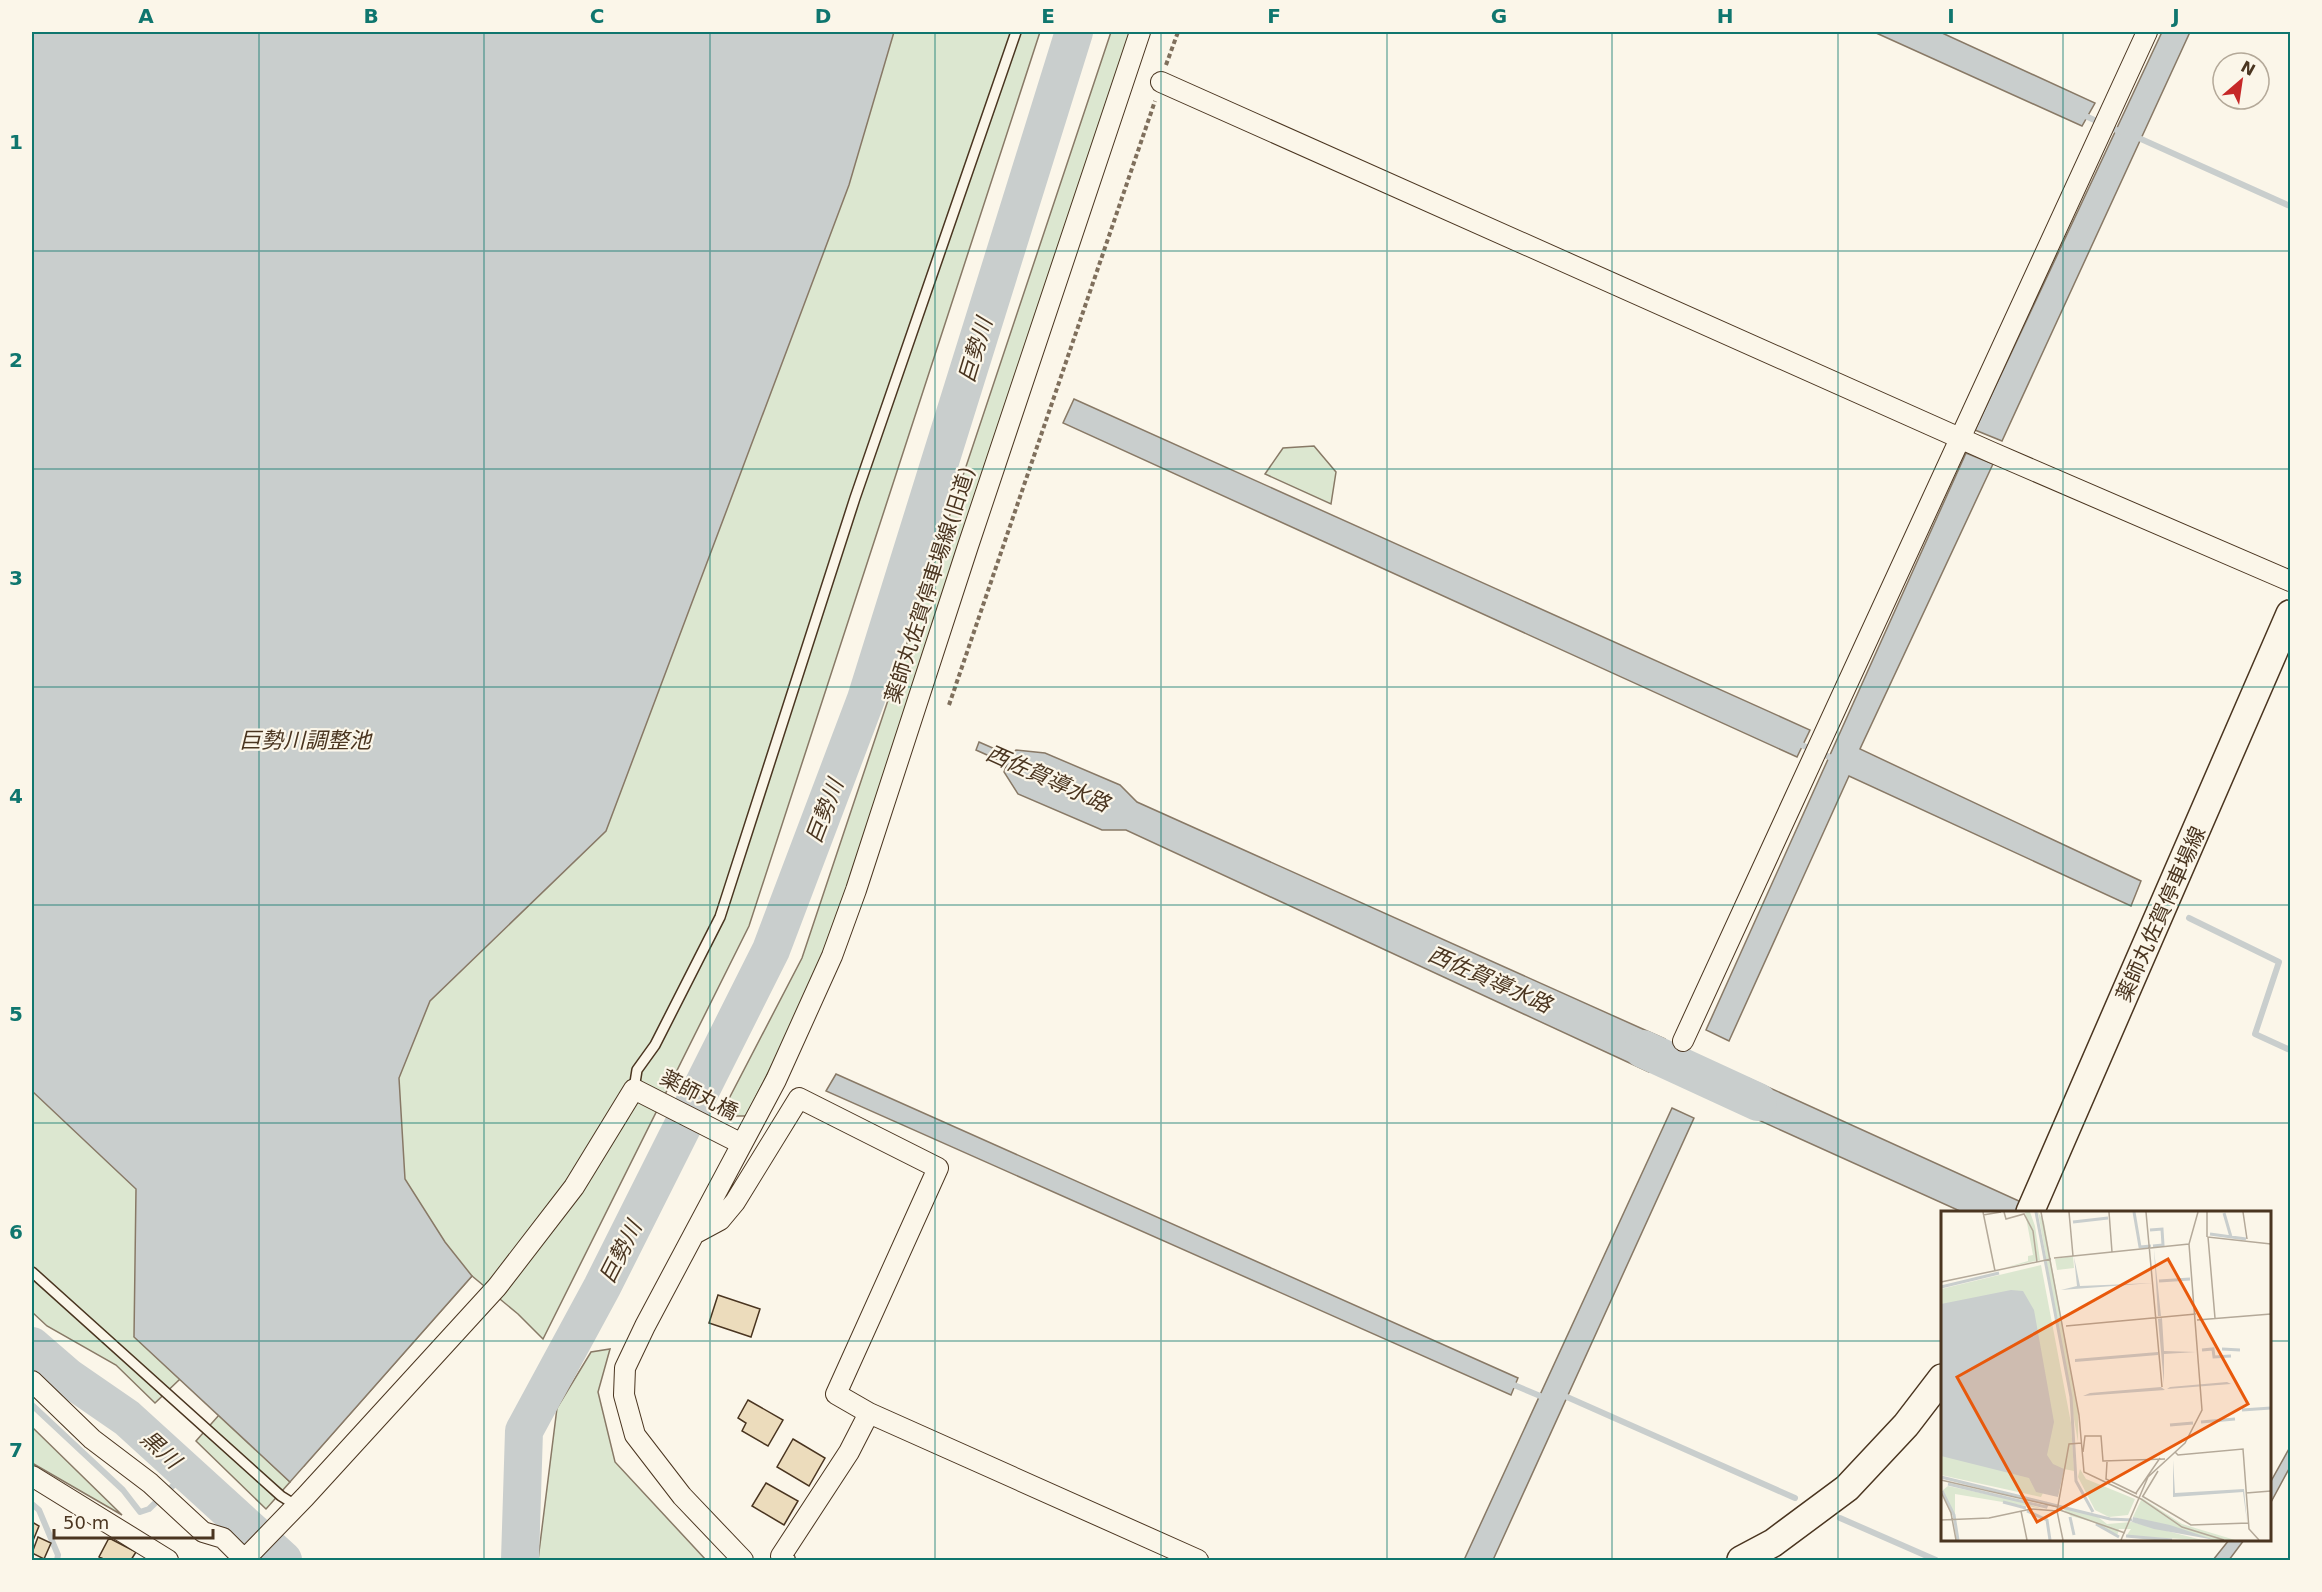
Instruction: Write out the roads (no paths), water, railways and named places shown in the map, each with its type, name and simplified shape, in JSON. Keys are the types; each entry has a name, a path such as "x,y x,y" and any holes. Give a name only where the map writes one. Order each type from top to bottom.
{"main road":[{"name":"薬師丸佐賀停車場線","path":"2032,1207 2285,643 2290,614"},
{"path":"1741,1560 1773,1543 1847,1488 1906,1425 1941,1379"}],"street":[{"name":"薬師丸佐賀停車場線(旧道)","path":"743,1560 682,1496 635,1435 624,1395 625,1368 776,1080 814,999 852,901 1140,32"},
{"path":"1683,1041 1821,738 1976,445 2096,142 2147,32"},
{"path":"1161,82 1976,445 2290,581"},
{"name":"薬師丸橋","path":"634,1089 742,1144"},
{"path":"32,1381 92,1439 150,1484 203,1532 223,1538 245,1560 496,1287 574,1187 634,1089"},
{"path":"694,1234 720,1220 735,1202 799,1098 938,1168 836,1394 869,1413 1198,1560"},
{"path":"785,1560 781,1556 849,1452 869,1413"},
{"path":"32,1476 168,1560"}],"lane":[{"path":"634,1089 637,1070 655,1045 720,917 855,498 1016,32"},
{"path":"32,1272 281,1496 297,1506"}],"water":[{"name":"巨勢川調整池","path":"32,32 894,32 849,185 606,831 430,1001 399,1078 405,1179 445,1242 472,1276 290,1482 134,1337 136,1189 32,1091"},
{"path":"1874,32 1940,32 2095,103 2082,126"},
{"path":"2162,32 2190,32 2002,441 1975,430"},
{"path":"1074,399 1810,730 1797,757 1063,423"},
{"path":"1966,453 1993,464 1860,749 2141,881 2131,906 1849,776 1729,1041 1706,1030"},
{"path":"979,742 1011,756 1016,750 1045,753 1120,785 1137,802 1665,1039 1660,1051 1691,1065 1687,1076 1655,1063 1649,1072 1126,830 1102,830 1018,794 1004,772 1007,764 976,750"},
{"path":"836,1074 1518,1378 1511,1395 826,1091"},
{"path":"1713,1074 1744,1088 1748,1078 2041,1211 1960,1211 1734,1109 1739,1098 1709,1084"},
{"path":"1672,1108 1694,1118 1493,1560 1464,1560"},
{"path":"2290,1447 2290,1467 2271,1502 2271,1481"},
{"path":"2228,1541 2243,1541 2229,1560 2213,1560"}],"waterway":[{"name":"巨勢川","path":"520,1560 524,1431 602,1287 771,950 866,699 1074,32"},
{"path":"2081,114 2121,132"},
{"path":"2141,139 2290,206"},
{"path":"1797,743 1834,759"},
{"path":"2189,918 2279,962 2255,1034 2290,1050"},
{"name":"西佐賀導水路","path":"1643,1049 1758,1102"},
{"name":"黒川","path":"32,1346 69,1378 127,1418 283,1560"},
{"path":"1507,1382 1545,1398"},
{"path":"1567,1397 1795,1498"},
{"path":"32,1405 123,1490 140,1512 149,1509 186,1473"},
{"path":"32,1504 39,1510 58,1555 57,1560"},
{"path":"1840,1518 1936,1560"}]}
